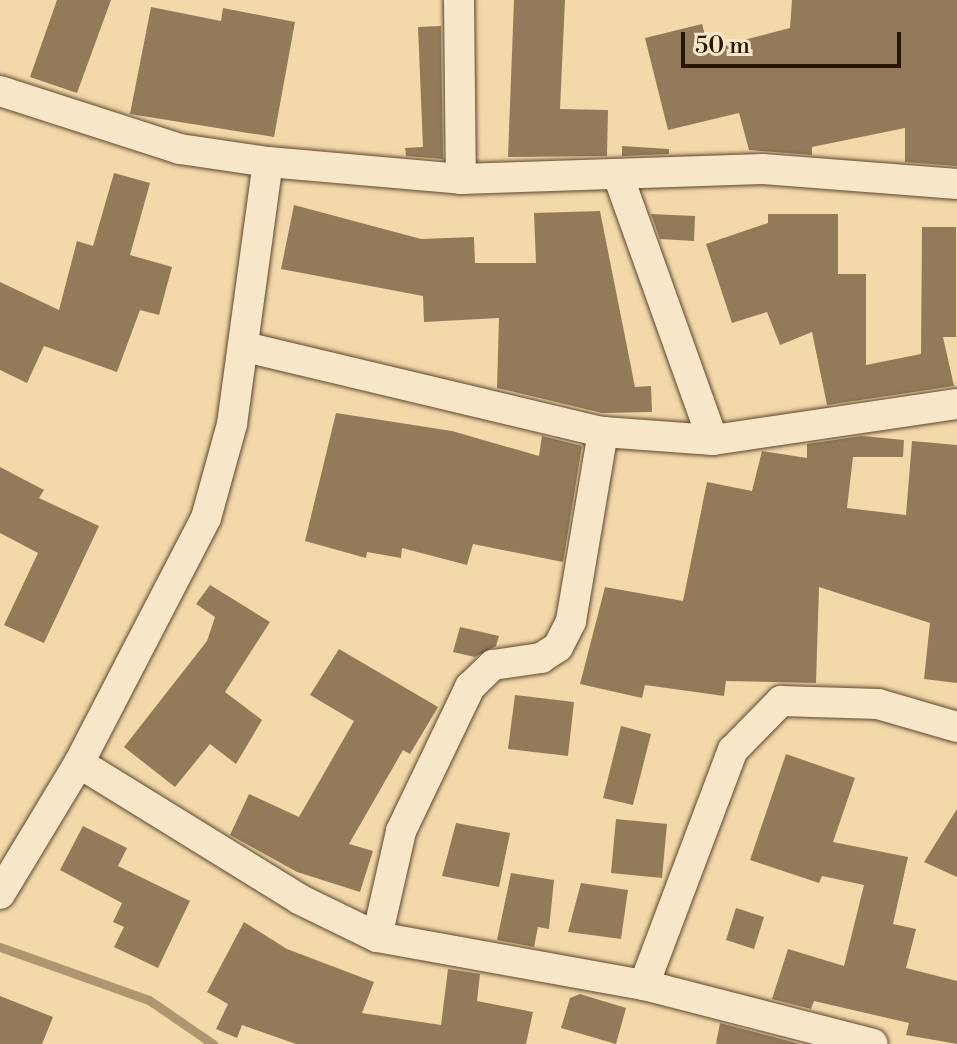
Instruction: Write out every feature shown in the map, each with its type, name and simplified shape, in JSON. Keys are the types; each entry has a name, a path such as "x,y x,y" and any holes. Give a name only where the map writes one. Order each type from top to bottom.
{"street":[{"path":"459,0 461,179"},
{"path":"0,91 180,149 268,162 461,179 619,178 763,169 957,184"},
{"path":"0,894 79,763 206,518 245,347 268,162"},
{"path":"619,178 713,440"},
{"path":"245,347 603,432 713,440 957,404"},
{"path":"377,937 401,831 470,687 493,665 541,658 558,647 571,621 603,432"},
{"path":"644,985 733,750 781,701 878,704 957,727"},
{"path":"79,763 299,899 377,937 644,985 873,1044"}],"building":[{"path":"57,0 111,0 77,93 30,77"},
{"path":"514,0 565,0 560,109 608,110 607,156 508,157"},
{"path":"792,0 957,0 957,166 905,162 905,128 812,147 812,155 749,150 739,113 668,130 645,38 702,24 709,49 790,28"},
{"path":"151,7 221,21 223,8 295,22 274,137 130,114"},
{"path":"441,26 443,159 406,156 405,148 423,147 418,27"},
{"path":"622,146 669,149 669,154 622,156"},
{"path":"114,173 150,183 130,255 172,267 159,315 140,310 117,372 44,346 27,383 0,370 0,282 59,310 77,241 93,246"},
{"path":"294,205 421,239 474,237 475,263 536,263 534,213 600,211 635,387 651,386 652,412 602,413 497,388 499,318 424,322 423,296 281,269"},
{"path":"651,214 695,216 694,241 660,239"},
{"path":"768,214 838,214 838,274 866,274 866,365 921,354 922,227 956,227 956,337 943,337 954,386 827,405 812,332 780,345 767,312 732,323 706,244 768,223"},
{"path":"336,413 452,431 539,456 542,436 582,446 563,562 473,544 467,565 402,548 401,558 367,552 366,558 305,541"},
{"path":"862,436 904,440 903,457 853,457 847,508 906,515 912,441 957,445 957,683 924,679 930,623 819,587 816,683 726,681 724,696 645,685 642,698 580,684 605,587 683,601 707,482 752,491 762,451 807,458 807,444"},
{"path":"0,467 44,490 39,498 99,526 44,643 4,625 38,553 0,533"},
{"path":"210,585 270,622 225,692 262,720 236,764 210,744 175,787 124,747 207,641 215,617 196,604"},
{"path":"460,627 499,636 496,646 475,657 453,652"},
{"path":"339,649 438,707 410,754 403,750 349,844 373,851 360,892 297,872 230,835 249,794 299,817 354,721 310,695"},
{"path":"515,695 574,702 568,756 508,749"},
{"path":"621,726 651,734 633,805 603,798"},
{"path":"786,754 855,778 833,842 908,857 893,924 916,929 906,968 957,981 957,1044 906,1035 909,1023 814,1001 811,1009 772,999 788,949 844,966 864,885 822,876 819,883 750,860"},
{"path":"957,809 957,877 924,862"},
{"path":"616,819 667,824 662,878 611,873"},
{"path":"456,823 510,833 499,887 442,876"},
{"path":"83,826 127,848 118,866 190,901 158,968 114,947 124,927 113,922 122,903 60,870"},
{"path":"511,873 554,880 549,929 538,927 534,947 497,940"},
{"path":"581,883 628,890 621,939 568,932"},
{"path":"736,908 764,917 754,949 726,940"},
{"path":"244,922 287,949 374,982 362,1013 441,1025 448,969 480,974 477,1001 533,1012 526,1044 296,1044 242,1025 237,1038 216,1029 228,1004 207,992"},
{"path":"580,994 626,1008 616,1044 561,1028 570,998"},
{"path":"0,996 53,1017 42,1044 0,1044"},
{"path":"720,1023 800,1044 716,1044"}],"waterway":[{"path":"0,947 149,1000 213,1044"}]}
